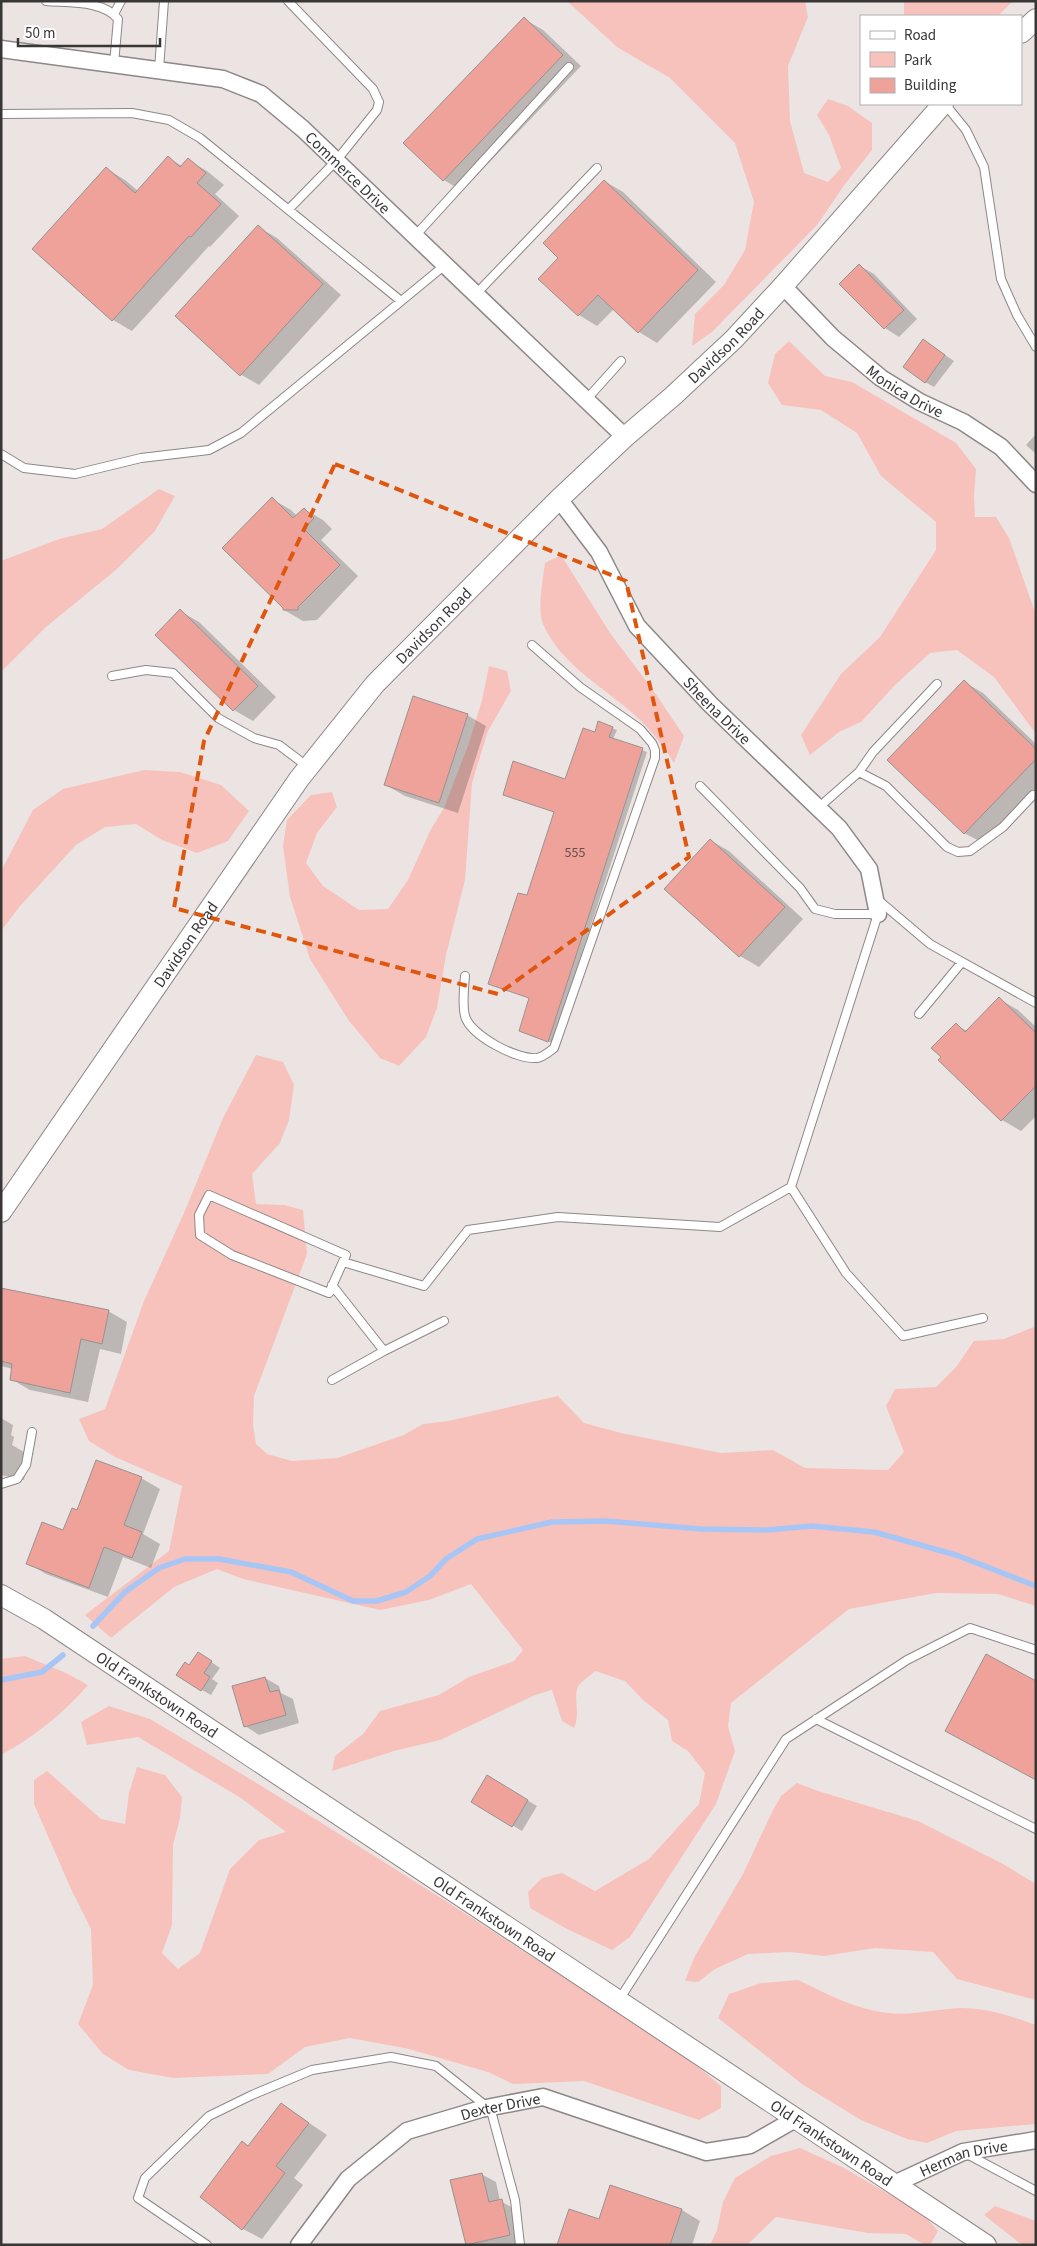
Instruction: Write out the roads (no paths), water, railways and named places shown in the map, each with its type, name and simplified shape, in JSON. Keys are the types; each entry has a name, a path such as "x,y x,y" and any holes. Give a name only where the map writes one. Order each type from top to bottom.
{"street":[{"path":"1022,32 1036,20"},
{"name":"Commerce Drive","path":"1,49 223,79 261,94 336,160 625,438"},
{"name":"Davidson Road","path":"1,1212 308,767 375,684 559,499 734,339 943,105"},
{"name":"Monica Drive","path":"783,286 833,338 881,378 920,402 963,422 1001,448 1036,484"},
{"name":"Sheena Drive","path":"559,499 599,552 637,626 710,704 838,828 869,868 877,906"},
{"name":"Old Frankstown Road","path":"1,1595 44,1619 986,2245"},
{"name":"Dexter Drive","path":"299,2245 348,2179 407,2130 489,2107 543,2097 706,2152 750,2145 797,2118"},
{"name":"Herman Drive","path":"894,2184 963,2152 1036,2140"}],"lane":[{"path":"46,1 104,7 114,14 118,19 114,64"},
{"path":"114,14 121,1"},
{"path":"159,69 164,1"},
{"path":"288,1 373,89 379,102 377,110 336,160 289,209"},
{"path":"415,236 569,67"},
{"path":"945,105 966,130 984,167 1001,278 1016,315 1036,347"},
{"path":"1,114 132,112 169,120 200,138 402,301"},
{"path":"476,294 598,168"},
{"path":"1,454 24,468 75,474 141,458 209,450 241,433 445,265"},
{"path":"586,400 621,361"},
{"path":"465,976 464,1004 466,1017 472,1029 482,1038 524,1057 538,1058 554,1048 655,758 655,750 652,743 640,729 580,687 532,645"},
{"path":"112,676 146,670 173,673 218,718 254,738 279,745 308,767"},
{"path":"818,808 860,772 873,752 937,684"},
{"path":"860,772 886,786 947,847 958,852 970,851 1003,827 1033,795"},
{"path":"700,786 800,888 815,909 835,914 877,906 930,944 1036,1003"},
{"path":"343,1262 424,1286 468,1230 558,1217 720,1227 791,1187 877,906"},
{"path":"919,1014 962,962"},
{"path":"791,1187 846,1273 903,1336 984,1318"},
{"path":"209,1196 346,1255 332,1285 329,1293 232,1255 200,1235 199,1215 209,1196"},
{"path":"332,1285 384,1351"},
{"path":"332,1380 444,1320"},
{"path":"1,1484 16,1479 26,1465 32,1432"},
{"path":"618,2002 786,1739 907,1660 970,1628 1036,1650"},
{"path":"816,1719 1036,1829"},
{"path":"207,2245 138,2198 145,2178 209,2116 312,2070 391,2058 436,2066 489,2107 515,2200 520,2245"},
{"path":"963,2152 1036,2191"},
{"path":"1026,2186 1036,2184"}],"waterway":[{"path":"93,1626 125,1592 159,1568 185,1559 219,1559 291,1572 353,1601 377,1601 406,1592 430,1576 446,1559 477,1539 552,1522 606,1521 701,1529 766,1530 812,1526 874,1532 956,1555 1036,1586"},
{"path":"1,1680 42,1672 63,1655"}]}
